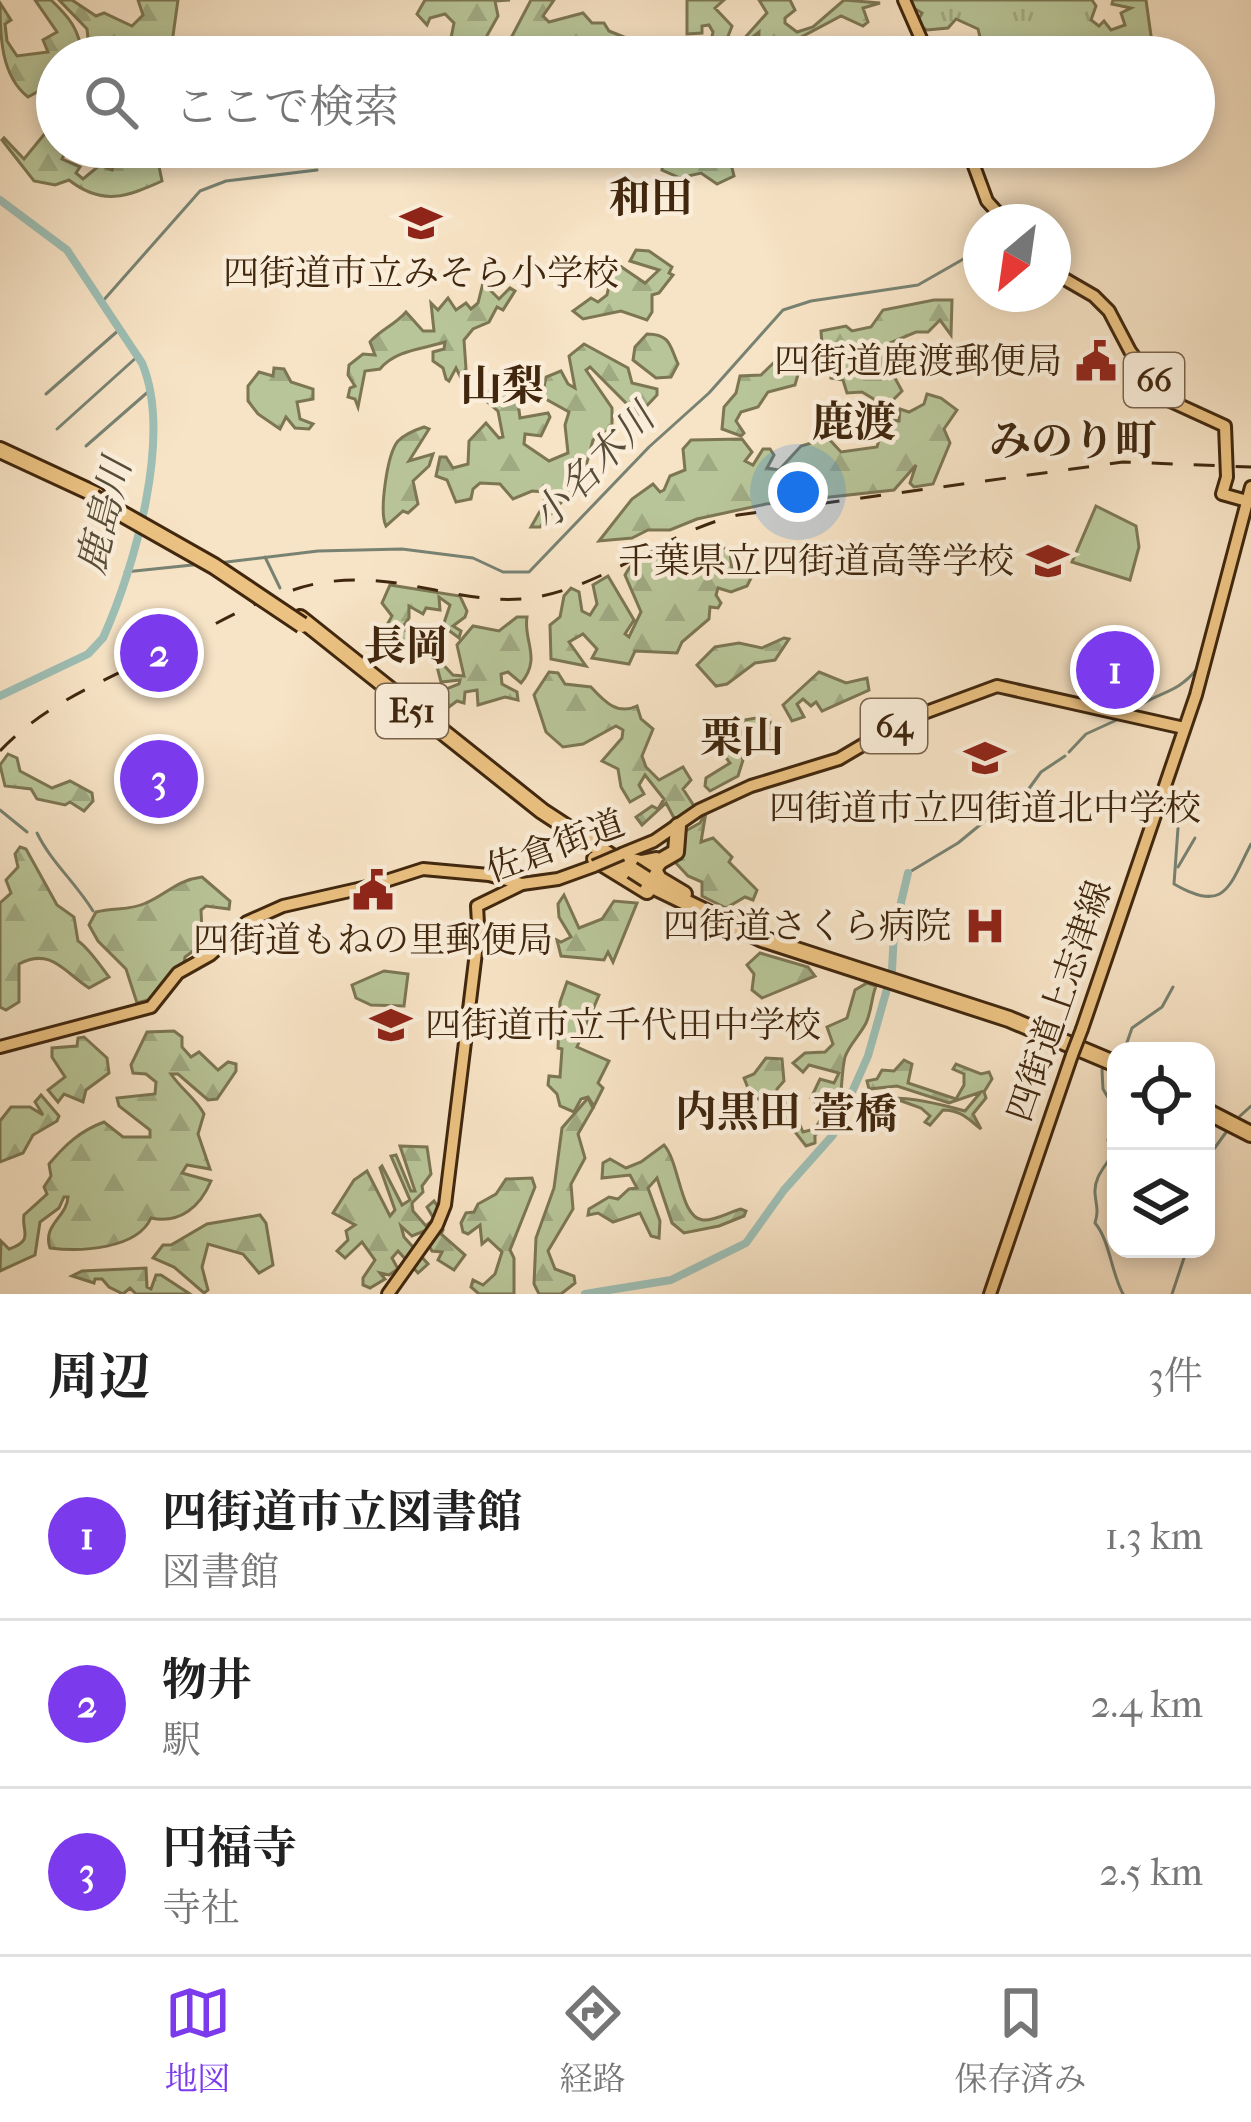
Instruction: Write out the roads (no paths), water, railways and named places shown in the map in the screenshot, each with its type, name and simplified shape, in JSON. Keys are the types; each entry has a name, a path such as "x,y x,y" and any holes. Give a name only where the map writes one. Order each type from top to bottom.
{"highway":[{"name":"E51","path":"0,452 96,496 301,621 522,798 637,878 741,928 1010,1015 1107,1058"},
{"path":"541,812 625,860 657,861"},
{"path":"637,878 674,847 674,832"},
{"path":"657,861 658,879 741,928"},
{"path":"1215,1113 1251,1131"}],"main road":[{"path":"904,0 920,36"},
{"path":"975,168 990,204"},
{"name":"66","path":"1071,283 1101,302 1166,399 1226,427 1227,477 1222,494 1247,501"},
{"path":"1184,728 1206,664 1251,487"},
{"name":"佐倉街道","path":"388,1294 441,1218 478,936 477,906 522,884 558,879 594,866 674,832 702,808 751,786 838,760 904,720 997,686 1184,728"},
{"name":"四街道上志津線","path":"990,1294 1184,728"},
{"path":"0,1047 151,1006 178,973 210,955 248,922 283,906 423,869 489,875 522,884"}],"waterway":[{"path":"102,302 200,191 226,181 317,170"},
{"name":"鹿島川","path":"0,200 67,250 142,363 153,427 137,540 103,638 88,654 0,696"},
{"name":"小名木川","path":"218,563 318,551 402,549 473,558 503,572 529,572 649,447 709,393 783,310 811,301 918,285 963,259"},
{"path":"46,394 120,329"},
{"path":"57,429 138,356"},
{"path":"86,446 149,391"},
{"path":"265,557 280,588"},
{"name":"小名木川","path":"125,572 202,564"},
{"path":"1130,712 1181,684 1197,669"},
{"path":"1069,752 1086,734 1121,718"},
{"path":"908,873 986,820 1017,805 1041,772 1065,756"},
{"path":"0,810 27,832"},
{"path":"1178,828 1174,884 1191,893 1215,896 1224,891 1251,844"},
{"path":"37,833 93,911"},
{"path":"1178,867 1195,838"},
{"path":"892,970 894,932 908,873"},
{"path":"1127,1042 1132,1028 1162,1007 1173,987"},
{"path":"585,1294 671,1280 746,1243 784,1190 833,1135 868,1056 887,989"},
{"path":"1106,1066 1102,1070 1107,1096"},
{"path":"1240,1116 1251,1106"},
{"path":"1213,1150 1227,1131"},
{"path":"1111,1150 1095,1187 1095,1223 1123,1294"},
{"path":"1172,1294 1184,1258"}],"railway":[{"path":"0,751 38,718 80,692 246,609 308,585 379,581 492,599 537,597 589,581 687,533 738,515 1123,462 1251,467"}],"place":[{"name":"四街道市立みそら小学校","path":"421,223"},
{"name":"四街道鹿渡郵便局","path":"1096,361"},
{"name":"千葉県立四街道高等学校","path":"1048,561"},
{"name":"物井","path":"159,653"},
{"name":"四街道市立図書館","path":"1115,670"},
{"name":"四街道市立四街道北中学校","path":"985,758"},
{"name":"円福寺","path":"159,779"},
{"name":"四街道もねの里郵便局","path":"373,890"},
{"name":"四街道さくら病院","path":"985,926"},
{"name":"四街道市立千代田中学校","path":"391,1025"}],"district":[{"name":"和田","path":"651,198"},
{"name":"山梨","path":"502,386"},
{"name":"鹿渡","path":"854,422"},
{"name":"みのり町","path":"1073,441"},
{"name":"長岡","path":"406,646"},
{"name":"栗山","path":"742,738"},
{"name":"内黒田","path":"738,1112"},
{"name":"萱橋","path":"855,1114"}]}
